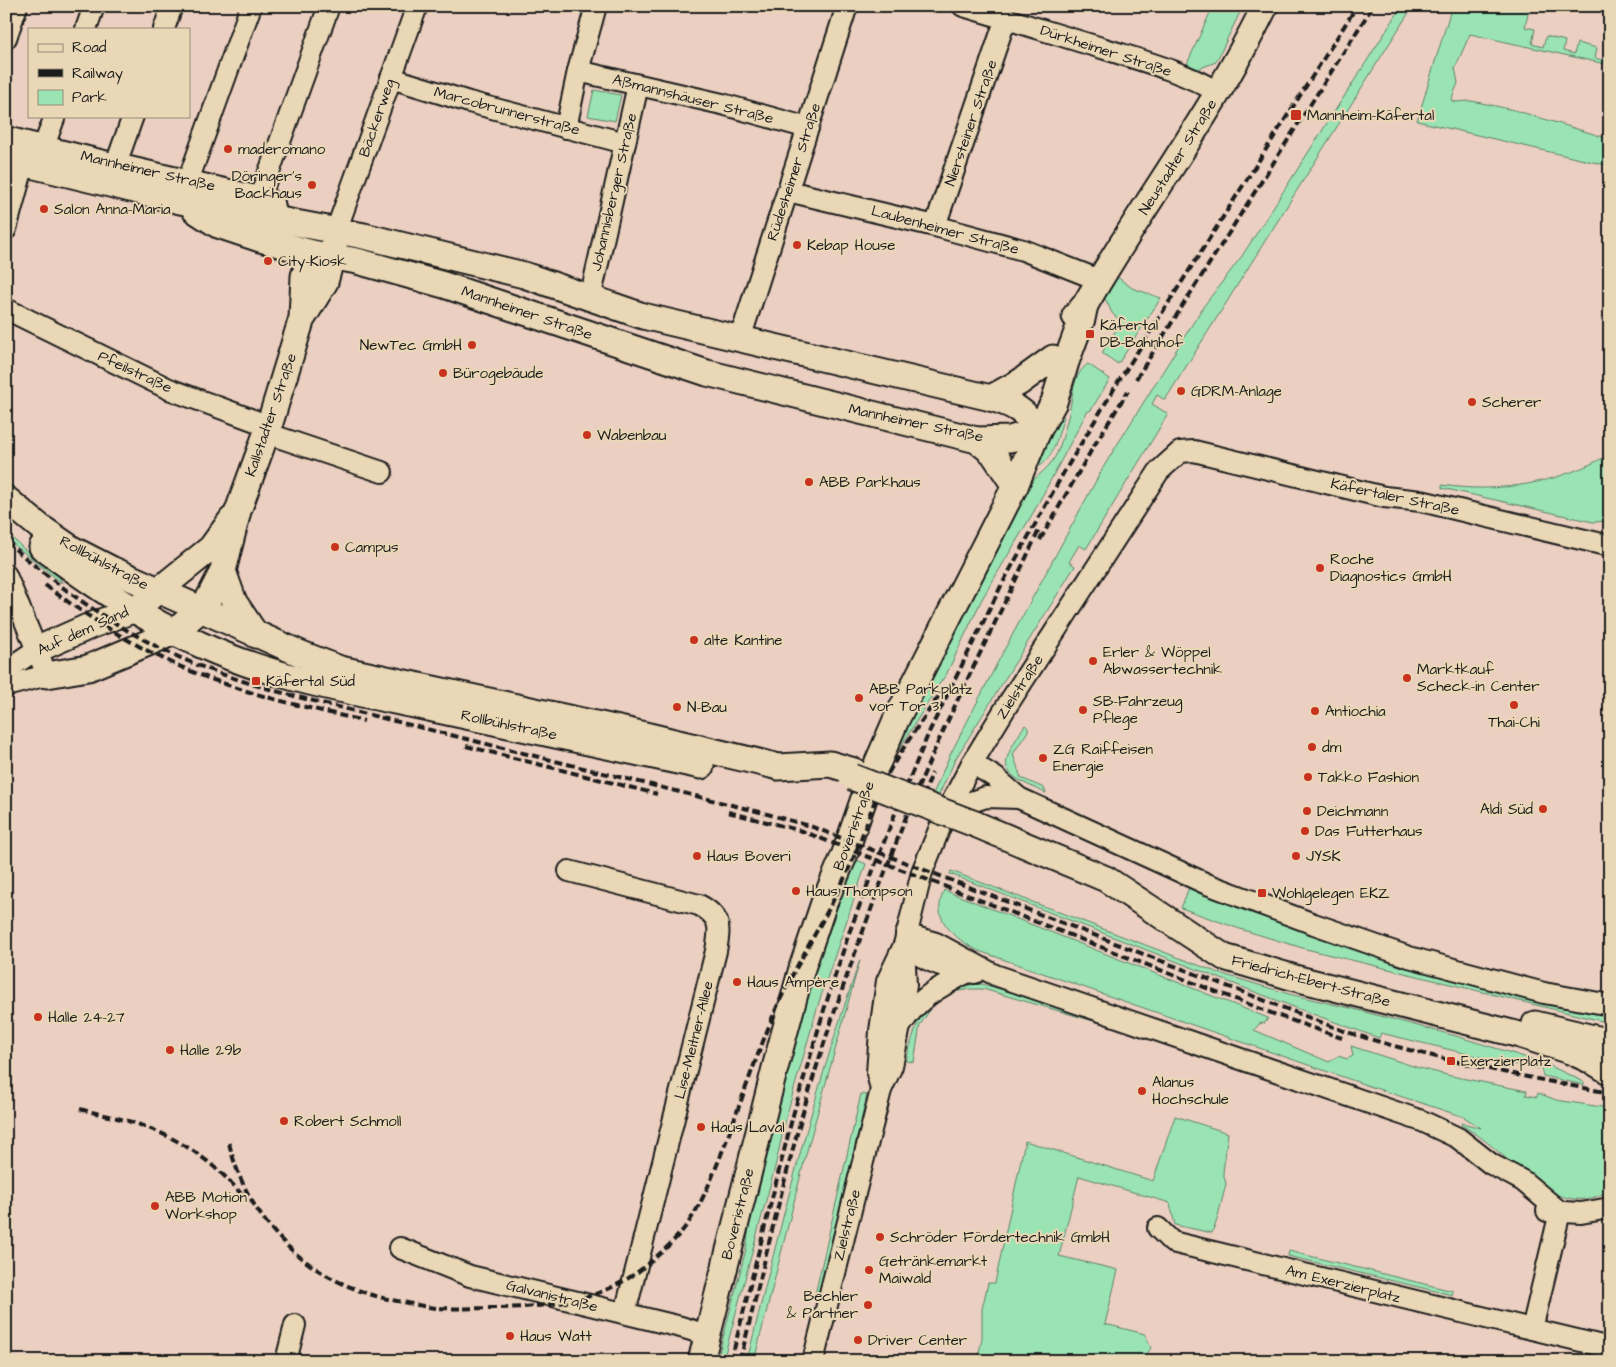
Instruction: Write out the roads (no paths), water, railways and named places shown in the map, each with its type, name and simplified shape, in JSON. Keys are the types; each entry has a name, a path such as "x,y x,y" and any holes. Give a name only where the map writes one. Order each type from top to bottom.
{"main road":[{"name":"Neustadter Straße","path":"1038,431 1040,397 1053,358 1074,316 1085,304 1219,93 1265,6"},
{"name":"Mannheimer Straße","path":"16,168 184,191 277,218 524,275 643,316 991,398 1013,405 1024,412 1038,431 1010,440 977,440 706,374 444,285 357,261 260,239 218,225 184,191"},
{"path":"260,239 271,231 277,218"},
{"path":"322,254 336,231"},
{"name":"Kallstadter Straße","path":"191,606 209,598 224,572 238,511 267,429 302,318 304,276 322,254"},
{"path":"511,308 522,300 528,291 528,283 524,275"},
{"path":"544,319 545,304 554,298 582,296"},
{"name":"Neustadter Straße","path":"1038,431 1054,402 1082,319 1085,304"},
{"path":"1015,486 993,453 977,440 994,428 998,421 998,411 991,398 1020,382 1053,358"},
{"name":"Boveristraße","path":"701,1361 775,1068 802,968 824,903 844,856 871,778 896,720 1015,486 1038,431"},
{"name":"Rollbühlstraße","path":"6,499 40,527 72,549 111,569 256,635 340,669 628,731 771,765 830,764 853,774"},
{"name":"Kallstadter Straße","path":"158,590 211,548 238,511"},
{"name":"Rollbühlstraße","path":"6,520 89,582 133,610 200,645 268,671 385,699 751,776 803,771 853,774"},
{"path":"191,606 196,580 211,548"},
{"path":"224,572 234,602 256,635"},
{"path":"89,582 96,602 99,623"},
{"name":"Auf dem Sand","path":"36,650 133,610 158,590"},
{"name":"Auf dem Sand","path":"47,675 88,668 165,627 191,606"},
{"path":"853,774 979,812"},
{"name":"Friedrich-Ebert-Straße","path":"979,812 1095,863 1181,923 1197,933 1220,942 1303,966 1610,1042"},
{"name":"Friedrich-Ebert-Straße","path":"979,812 1106,879 1224,957 1296,978 1520,1035 1570,1051 1610,1072"}],"street":[{"path":"6,38 17,6"},
{"path":"86,28 94,6"},
{"path":"164,28 172,6"},
{"path":"184,191 251,6"},
{"path":"277,218 274,204 260,197 329,6"},
{"name":"Bäckerweg","path":"336,231 417,6"},
{"path":"566,128 578,71 596,6"},
{"name":"Rüdesheimer Straße","path":"740,339 847,6"},
{"name":"Dürkheimer Straße","path":"963,6 1132,58 1182,75 1219,93"},
{"name":"Niersteiner Straße","path":"935,226 1006,18"},
{"name":"Aßmannshäuser Straße","path":"578,71 722,104 808,128"},
{"name":"Marcobrunnerstraße","path":"391,78 469,102 625,143"},
{"name":"Johannisberger Straße","path":"582,296 625,143 638,84"},
{"path":"44,146 54,118"},
{"path":"116,164 132,118"},
{"name":"Mannheimer Straße","path":"6,137 116,164 184,191 260,197"},
{"path":"6,229 16,168"},
{"name":"Laubenheimer Straße","path":"788,191 935,226 1023,250 1089,276 1098,282"},
{"name":"Pfeilstraße","path":"6,309 169,389 267,429 382,472"},
{"name":"Käfertaler Straße","path":"1180,452 1194,451 1384,497 1421,501 1610,546"},
{"name":"Zielstraße","path":"881,1090 877,1073 880,1031 887,981 905,940 922,872 944,815 969,769 1020,685 1159,471 1180,452"},
{"path":"6,575 47,675"},
{"name":"Auf dem Sand","path":"6,670 36,650"},
{"name":"Auf dem Sand","path":"6,686 47,675"},
{"path":"969,769 996,778 1019,798 1207,884 1258,903 1408,956 1544,993 1610,1005"},
{"name":"Friedrich-Ebert-Straße","path":"969,769 979,812"},
{"path":"944,815 971,802 979,812 1019,798"},
{"name":"Lise-Meitner-Allee","path":"569,871 699,905 710,911 718,921 719,934 716,951 624,1313"},
{"path":"905,940 918,956 968,972 994,975"},
{"path":"905,940 936,943 994,975 1422,1121 1458,1138 1492,1164 1523,1181 1560,1212 1581,1213 1610,1208"},
{"name":"Zielstraße","path":"813,1361 881,1090 892,1066 906,985 905,940"},
{"path":"900,1026 911,1009 933,991 968,972"},
{"path":"1532,1329 1560,1212"},
{"name":"Am Exerzierplatz","path":"1158,1228 1172,1242 1610,1348"},
{"name":"Galvanistraße","path":"400,1248 470,1276 707,1335"},
{"path":"286,1361 294,1330"}],"railway":[{"path":"731,1361 793,1115 824,1010 849,933 896,811 930,730 1001,586 1064,472 1117,384 1357,6"},
{"path":"1136,379 1373,6"},
{"path":"1040,540 1092,449 1128,391"},
{"path":"740,1361 801,1119 850,967 921,780 1039,530"},
{"path":"6,541 70,593 116,624 190,662 231,677 302,698 810,826 1344,1031 1443,1058 1610,1093"},
{"path":"45,585 110,629 155,655 179,666 228,685 261,695 364,721"},
{"path":"229,1143 239,1173 252,1201 269,1226 289,1248 312,1266 338,1281 366,1293 432,1307 500,1308 564,1302 602,1292 620,1283 656,1257 672,1242 686,1226 699,1205 716,1168 776,1009 847,873 876,797 902,751 942,691"},
{"path":"466,746 657,794"},
{"path":"919,808 932,773"},
{"path":"728,812 802,831 1279,1016 1342,1038"},
{"path":"80,1109 135,1123 172,1138 210,1163 243,1196"}],"place":[{"name":"Mannheim-Käfertal","path":"1296,115"},
{"name":"maderomano","path":"228,149"},
{"name":"Döringer's Backhaus","path":"312,185"},
{"name":"Salon Anna-Maria","path":"44,209"},
{"name":"Kebap House","path":"797,245"},
{"name":"City-Kiosk","path":"268,261"},
{"name":"Käfertal DB-Bahnhof","path":"1090,334"},
{"name":"NewTec GmbH","path":"472,345"},
{"name":"Bürogebäude","path":"443,373"},
{"name":"GDRM-Anlage","path":"1181,391"},
{"name":"Scherer","path":"1472,402"},
{"name":"Wabenbau","path":"587,435"},
{"name":"ABB Parkhaus","path":"809,482"},
{"name":"Campus","path":"335,547"},
{"name":"Roche Diagnostics GmbH","path":"1320,568"},
{"name":"alte Kantine","path":"694,640"},
{"name":"Erler & Wöppel Abwassertechnik","path":"1093,661"},
{"name":"Marktkauf Scheck-in Center","path":"1407,678"},
{"name":"Käfertal Süd","path":"256,681"},
{"name":"ABB Parkplatz vor Tor 3","path":"859,698"},
{"name":"Thai-Chi","path":"1514,705"},
{"name":"N-Bau","path":"677,707"},
{"name":"SB-Fahrzeug Pflege","path":"1083,710"},
{"name":"Antiochia","path":"1315,711"},
{"name":"dm","path":"1312,747"},
{"name":"ZG Raiffeisen Energie","path":"1043,758"},
{"name":"Takko Fashion","path":"1308,777"},
{"name":"Aldi Süd","path":"1543,809"},
{"name":"Deichmann","path":"1307,811"},
{"name":"Das Futterhaus","path":"1305,831"},
{"name":"Haus Boveri","path":"697,856"},
{"name":"JYSK","path":"1296,856"},
{"name":"Haus Thompson","path":"796,891"},
{"name":"Wohlgelegen EKZ","path":"1262,893"},
{"name":"Haus Ampère","path":"737,982"},
{"name":"Halle 24-27","path":"38,1017"},
{"name":"Halle 29b","path":"170,1050"},
{"name":"Exerzierplatz","path":"1451,1061"},
{"name":"Alanus Hochschule","path":"1142,1091"},
{"name":"Robert Schmoll","path":"284,1121"},
{"name":"Haus Laval","path":"701,1127"},
{"name":"ABB Motion Workshop","path":"155,1206"},
{"name":"Schröder Fördertechnik GmbH","path":"880,1237"},
{"name":"Getränkemarkt Maiwald","path":"869,1270"},
{"name":"Bechler & Partner","path":"868,1305"},
{"name":"Haus Watt","path":"510,1336"},
{"name":"Driver Center","path":"858,1340"}]}
